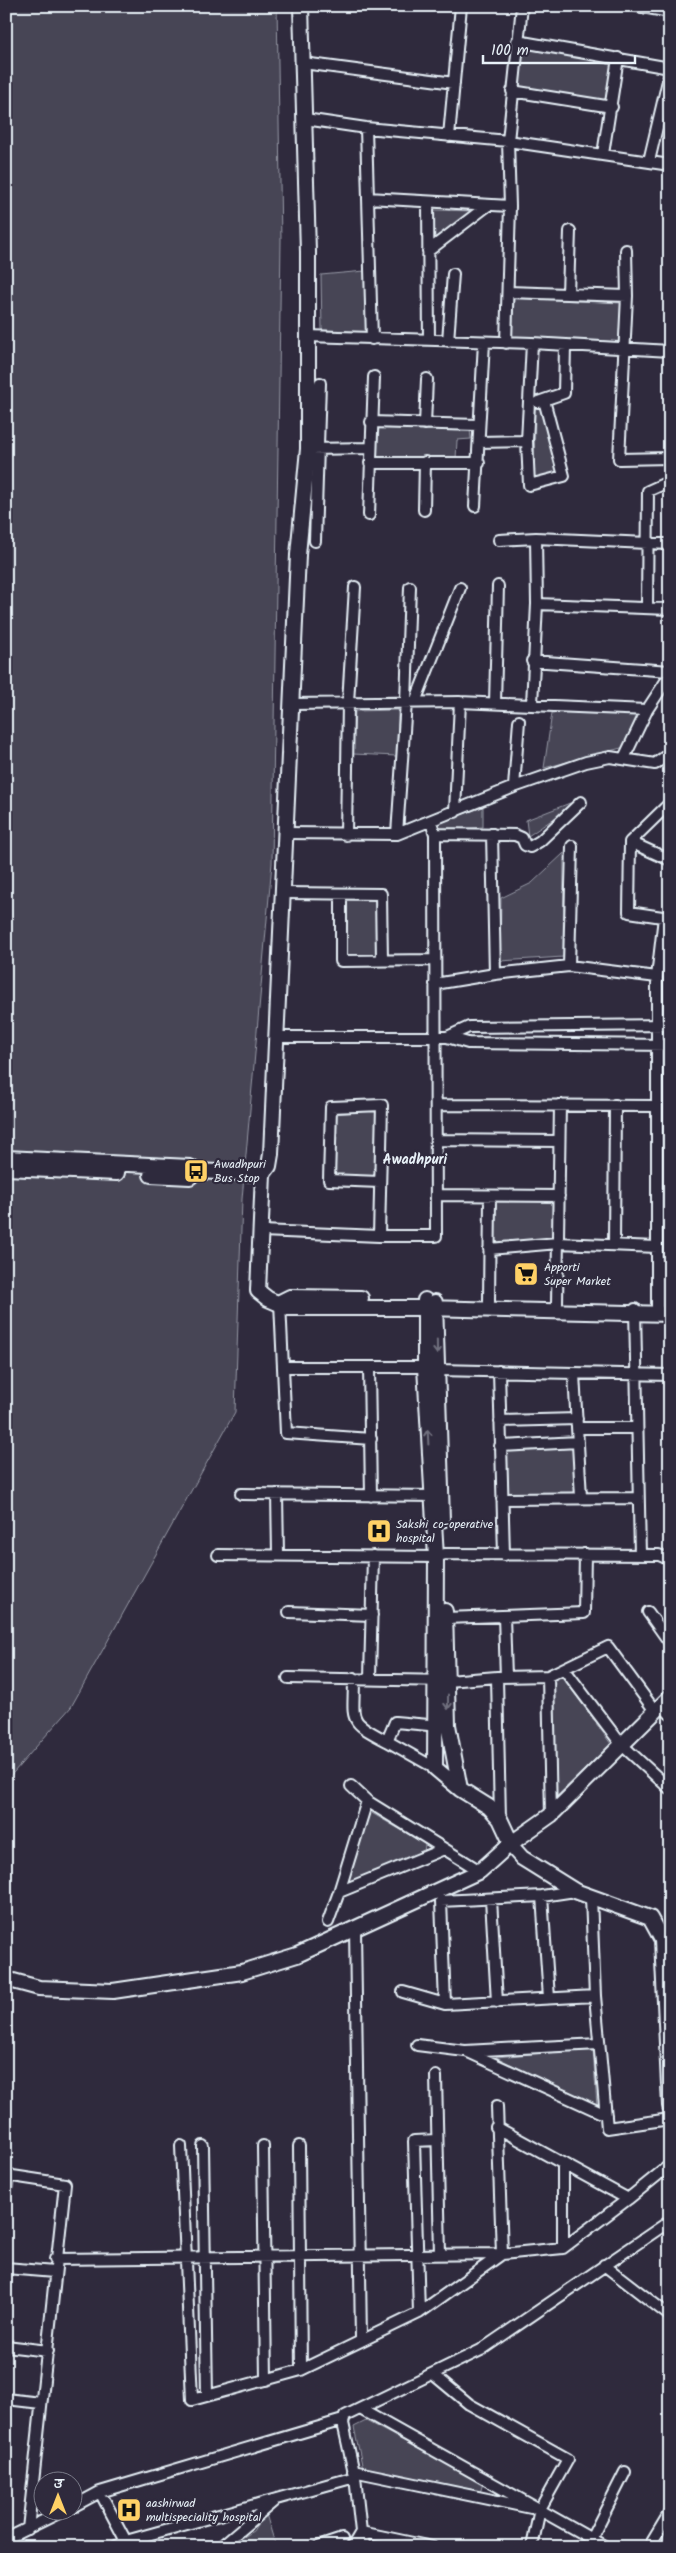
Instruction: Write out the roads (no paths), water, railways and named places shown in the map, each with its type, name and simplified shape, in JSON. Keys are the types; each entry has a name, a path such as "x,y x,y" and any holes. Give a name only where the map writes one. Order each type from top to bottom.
{"street":[{"path":"301,6 305,119 307,336 313,449 315,541"},
{"path":"449,136 461,6"},
{"path":"506,343 510,206 508,141 522,6"},
{"path":"636,6 670,12"},
{"path":"517,41 670,68"},
{"path":"603,154 612,107 618,58"},
{"path":"303,63 454,83"},
{"path":"649,161 670,72"},
{"path":"512,91 612,107"},
{"path":"305,119 366,128 508,141 670,165"},
{"path":"366,128 372,339"},
{"path":"368,198 510,206"},
{"path":"428,202 429,340"},
{"path":"428,250 487,206"},
{"path":"568,294 570,231"},
{"path":"626,250 625,350 619,459 670,458"},
{"path":"448,341 453,274"},
{"path":"508,292 626,296"},
{"path":"307,336 670,351"},
{"path":"475,506 479,462 478,425 484,342"},
{"path":"532,344 528,441 529,485 564,476 544,400"},
{"path":"530,405 564,393 565,346"},
{"path":"368,515 374,377"},
{"path":"425,424 428,379"},
{"path":"320,383 297,562 278,1037 271,1154 269,1166 263,1174 258,1291 268,1299 280,1302 289,1308 489,1302 557,1304 636,1312"},
{"path":"371,422 478,425"},
{"path":"479,442 528,441"},
{"path":"313,449 370,448"},
{"path":"424,510 425,462"},
{"path":"370,463 479,462"},
{"path":"647,607 646,543 648,492 670,481"},
{"path":"532,704 532,661 537,604 536,538"},
{"path":"500,540 536,538 670,544"},
{"path":"495,703 498,586"},
{"path":"346,835 348,704 355,587"},
{"path":"396,834 410,702 410,587"},
{"path":"410,702 460,588"},
{"path":"537,604 670,609"},
{"path":"532,661 670,671"},
{"path":"624,758 647,710 670,675"},
{"path":"292,704 460,702 647,710"},
{"path":"455,812 460,702"},
{"path":"514,787 519,721"},
{"path":"286,833 396,834 431,822 514,787 586,762 624,758 655,764 670,752"},
{"path":"434,834 516,834 522,838 526,846 533,846 582,802"},
{"path":"430,1304 664,1312 657,1247 657,977 667,918 629,912 630,842 669,805"},
{"path":"262,1231 379,1236 436,1236 434,834 431,822"},
{"path":"492,834 495,974"},
{"path":"630,842 670,860"},
{"path":"569,966 572,846"},
{"path":"284,893 381,894 382,960"},
{"path":"341,894 341,961 434,960"},
{"path":"435,984 495,974 569,966 657,977"},
{"path":"447,1037 469,1027 670,1025"},
{"path":"278,1037 447,1037 468,1043 670,1045"},
{"path":"379,1236 382,1105 331,1107 329,1180 380,1182"},
{"path":"436,1105 657,1106"},
{"path":"557,1304 560,1105"},
{"path":"614,1244 615,1105"},
{"path":"436,1140 559,1141"},
{"path":"6,1158 190,1167 196,1171 263,1174"},
{"path":"6,1168 190,1177 196,1171"},
{"path":"436,1195 559,1196"},
{"path":"489,1302 490,1196"},
{"path":"490,1249 558,1243 657,1247"},
{"path":"280,1302 286,1433 370,1439"},
{"path":"430,1304 436,1496 446,1618 442,1681"},
{"path":"636,1312 637,1498 640,1555"},
{"path":"284,1367 670,1375"},
{"path":"369,1368 370,1496"},
{"path":"499,1371 504,1555"},
{"path":"574,1374 581,1497"},
{"path":"500,1421 577,1423 636,1428"},
{"path":"500,1446 578,1442"},
{"path":"241,1494 436,1496"},
{"path":"277,1494 278,1554"},
{"path":"502,1500 581,1497 637,1498"},
{"path":"218,1555 585,1554 659,1555 670,1560"},
{"path":"446,1618 584,1613 585,1554"},
{"path":"435,1768 442,1725 441,1555"},
{"path":"370,1678 373,1556"},
{"path":"289,1612 372,1615"},
{"path":"648,1612 670,1643"},
{"path":"504,1616 500,1819 510,1844 522,1858 575,1891 650,1918 666,1936 670,2106"},
{"path":"6,1979 39,1988 113,1991 242,1972 297,1955 355,1929 440,1896 480,1872 510,1844 551,1815 621,1744 664,1707 608,1648 565,1670 548,1676 442,1681 370,1678 288,1678"},
{"path":"565,1670 621,1744 670,1789"},
{"path":"548,1676 551,1815"},
{"path":"354,1678 354,1720 360,1728 435,1768 460,1789 489,1808 500,1819"},
{"path":"387,1741 395,1722 442,1725"},
{"path":"442,1725 460,1789"},
{"path":"351,1786 367,1801 480,1872"},
{"path":"328,1922 367,1801"},
{"path":"339,1892 444,1849"},
{"path":"440,1896 491,1899 542,1896 575,1891"},
{"path":"440,1896 445,2004"},
{"path":"542,1896 549,1998"},
{"path":"591,1897 598,2044 607,2128 670,2119"},
{"path":"491,1899 497,2002"},
{"path":"355,1929 361,2340"},
{"path":"403,1992 445,2004 595,1996"},
{"path":"416,2045 465,2051 598,2044"},
{"path":"465,2051 606,2115"},
{"path":"436,2076 440,2254"},
{"path":"497,2106 496,2128 502,2254"},
{"path":"496,2128 628,2199"},
{"path":"419,2313 414,2141 437,2140"},
{"path":"181,2146 192,2400 301,2370 419,2313 502,2254"},
{"path":"203,2146 207,2396"},
{"path":"263,2146 266,2380"},
{"path":"299,2146 301,2370"},
{"path":"562,2248 563,2163"},
{"path":"55,2259 502,2254 562,2248 670,2165"},
{"path":"6,2191 7,2175 65,2184 55,2259 48,2351 28,2529"},
{"path":"82,2502 100,2492 342,2420 360,2409 481,2350 670,2221"},
{"path":"604,2265 670,2316"},
{"path":"6,2268 54,2272"},
{"path":"6,2346 48,2351"},
{"path":"432,2374 469,2404 568,2459 540,2510 532,2547"},
{"path":"6,2399 42,2403"},
{"path":"360,2409 606,2547"},
{"path":"342,2420 354,2474 361,2532 365,2547"},
{"path":"591,2539 625,2472"},
{"path":"115,2547 275,2500 354,2474 540,2510"},
{"path":"100,2492 127,2544"},
{"path":"220,2547 275,2500"},
{"path":"649,2547 670,2512"},
{"path":"6,2539 46,2520"},
{"path":"352,2547 361,2532"},
{"path":"361,2532 432,2547"},
{"path":"318,2547 342,2539"}],"place":[{"name":"Awadhpuri Bus Stop","path":"196,1171"},
{"name":"Apporti Super Market","path":"526,1274"},
{"name":"Sakshi co-operative hospital","path":"379,1531"},
{"name":"aashirwad multispeciality hospital","path":"129,2510"}],"district":[{"name":"Awadhpuri","path":"415,1159"}]}
